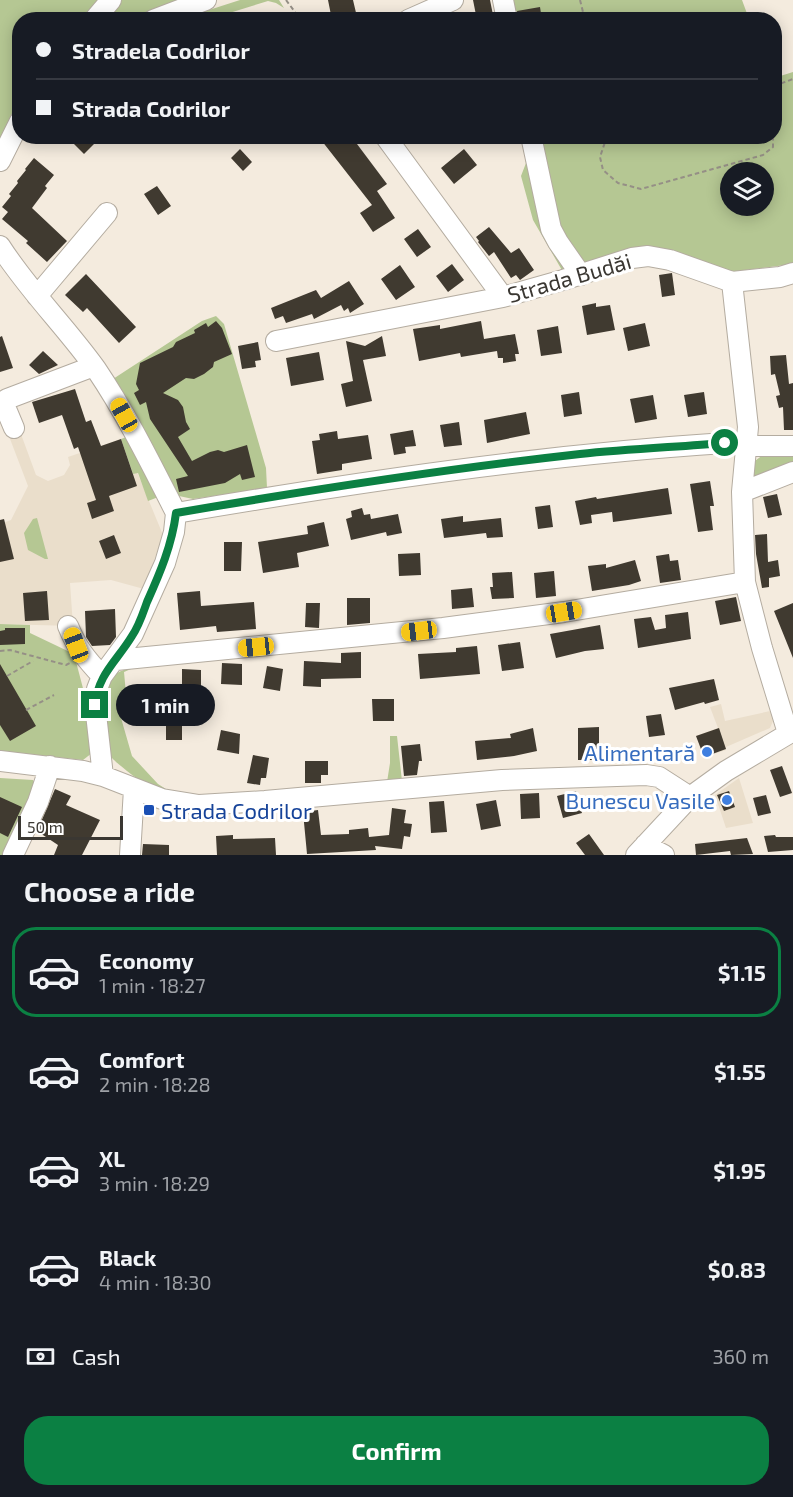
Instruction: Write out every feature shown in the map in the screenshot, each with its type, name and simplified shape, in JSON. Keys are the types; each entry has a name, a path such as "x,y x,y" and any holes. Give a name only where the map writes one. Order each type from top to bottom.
{"street":[{"path":"101,12 111,0"},
{"path":"174,12 206,0"},
{"path":"426,12 453,0"},
{"path":"0,161 12,137"},
{"path":"391,144 503,297"},
{"path":"533,144 551,229 581,275"},
{"path":"37,296 107,213"},
{"path":"0,246 94,366 115,397 176,513 174,532 165,562 134,634 102,676 97,689 95,705 103,776"},
{"name":"Strada Budăi","path":"276,341 503,297 632,258 648,256 670,260 732,282"},
{"path":"640,850 690,797 726,771 791,732 762,648 745,582 742,492 748,427 732,282 780,277 793,273"},
{"path":"14,428 4,404 7,399 94,366"},
{"path":"176,513 418,475 581,454 725,443 747,446 793,446"},
{"path":"742,492 793,472"},
{"path":"116,660 443,628 575,610 745,582"},
{"path":"68,626 76,645 102,676"},
{"path":"0,761 50,766 103,776 162,799 199,805 502,780 646,775 659,777 690,797"},
{"path":"13,855 38,802 50,766"},
{"path":"130,855 134,789"},
{"path":"640,850 664,855"}],"path":[{"path":"604,144 600,157 603,170 618,183 641,189 763,155 773,147 773,144"},
{"path":"0,651 10,650 66,665 85,658"},
{"path":"7,676 33,661"},
{"path":"26,710 54,695"}],"shaded area":[{"path":"18,426 36,475 48,481 64,475 70,465 68,457 121,439 133,474 137,472 163,535 144,589 111,580 70,583 73,626 0,624 0,524 11,520 28,486 7,431"},
{"path":"721,704 725,721 775,710 776,714 770,728 726,747 726,750 704,757 696,736 718,728 710,707"},
{"path":"739,778 753,823 726,828 715,795"}],"green space":[{"path":"0,0 106,0 95,12 12,12 12,114 0,141"},
{"path":"116,0 186,0 186,2 158,12 106,12"},
{"path":"240,0 279,0 284,8 268,1 233,12 203,12"},
{"path":"511,0 742,0 746,12 514,12"},
{"path":"793,72 793,264 730,272 667,251 581,266 562,240 540,144 782,144 782,75"},
{"path":"528,144 571,272 563,272 533,220 521,176 526,163 523,146"},
{"path":"216,316 224,324 266,468 267,488 193,499 179,496 113,379 202,321"},
{"path":"129,436 161,496 148,501 138,473 133,474 121,439"},
{"path":"793,450 793,467 753,480 748,469 758,459 768,454"},
{"path":"37,518 48,559 28,550 24,533 33,519"},
{"path":"0,624 30,625 30,633 74,654 95,734 92,753 83,760 0,751"},
{"path":"138,666 124,672 126,694 118,698 132,756 158,784 169,791 202,796 223,796 222,799 183,798 161,791 139,779 108,754 102,711 105,684 116,673"},
{"path":"390,736 397,736 402,781 387,782"},
{"path":"0,778 33,780 39,790 7,855 0,855"}],"building":[{"path":"328,0 353,0 356,12 330,12"},
{"path":"473,0 490,0 492,12 475,12"},
{"path":"540,7 541,12 517,12"},
{"path":"74,144 94,144 84,154"},
{"path":"324,144 357,144 387,184 377,191 395,218 373,232 360,213 372,205"},
{"path":"240,149 252,162 243,171 231,158"},
{"path":"464,149 477,165 454,184 441,168"},
{"path":"34,158 54,175 32,208 67,241 47,262 26,243 28,241 2,219 8,212 2,207"},
{"path":"157,186 171,206 158,215 144,194"},
{"path":"489,227 511,253 519,248 534,270 520,280 516,275 511,278 494,252 489,256 478,242 476,237"},
{"path":"418,229 431,247 417,257 404,239"},
{"path":"452,264 464,280 448,292 436,276"},
{"path":"400,265 415,287 396,300 381,279"},
{"path":"672,273 675,295 662,297 659,275"},
{"path":"86,274 136,327 119,343 87,308 83,312 65,295"},
{"path":"349,281 364,304 350,313 348,308 344,311 341,305 314,319 312,314 286,323 283,316 275,319 271,308 316,290 321,298"},
{"path":"596,303 596,307 610,305 615,330 587,335 582,306"},
{"path":"216,321 222,328 232,354 214,362 213,367 204,374 194,379 186,378 163,393 178,400 183,407 190,429 178,437 192,461 210,452 218,450 224,452 247,445 255,477 242,480 240,474 225,483 179,492 176,479 188,476 150,419 146,402 140,405 134,393 139,390 136,384 140,363 173,347 176,342 195,333 194,330 206,323 208,327"},
{"path":"481,321 484,339 515,334 519,354 515,354 516,361 503,363 503,358 498,358 497,351 461,357 460,353 419,361 413,329 440,325 440,329"},
{"path":"645,323 650,346 628,351 623,328"},
{"path":"558,326 562,353 541,356 537,330"},
{"path":"2,336 13,368 0,372 0,337"},
{"path":"382,336 386,356 363,360 372,401 346,407 341,384 353,381 346,341 365,346"},
{"path":"258,342 261,360 255,361 256,367 242,369 238,346"},
{"path":"43,351 58,365 39,374 29,365"},
{"path":"319,352 324,380 291,386 286,358"},
{"path":"786,355 789,384 793,383 793,430 784,430 783,407 779,408 776,396 780,395 775,374 771,375 770,356"},
{"path":"75,389 86,422 91,420 101,446 121,439 137,486 109,496 114,511 92,519 87,503 96,500 78,447 74,449 62,415 39,423 32,402"},
{"path":"579,392 582,414 564,417 561,395"},
{"path":"704,392 707,414 688,417 684,395"},
{"path":"653,395 657,419 635,423 630,399"},
{"path":"526,412 530,434 487,443 484,420"},
{"path":"459,422 462,445 444,447 440,425"},
{"path":"413,430 416,446 405,447 406,453 394,455 390,434"},
{"path":"337,431 338,439 368,435 372,459 342,464 342,470 317,474 312,441 320,440 319,434"},
{"path":"710,481 714,506 710,506 713,530 698,532 690,484"},
{"path":"668,488 672,514 613,522 612,512 591,515 592,523 580,525 575,501"},
{"path":"777,494 782,515 768,518 763,497"},
{"path":"550,505 553,527 538,529 535,507"},
{"path":"362,508 364,515 370,514 371,519 398,514 402,533 387,536 386,532 351,540 346,519 352,517 351,511"},
{"path":"463,516 463,522 501,518 503,537 487,538 486,533 444,538 441,519"},
{"path":"4,519 14,559 0,562 0,520"},
{"path":"324,522 329,546 297,553 299,567 263,573 258,542 308,534 307,526"},
{"path":"767,534 768,562 778,560 780,576 769,578 769,587 762,588 755,535"},
{"path":"114,535 121,553 106,559 99,541"},
{"path":"224,542 242,542 241,571 224,571"},
{"path":"420,553 421,575 399,576 398,554"},
{"path":"669,554 670,561 678,560 681,580 660,583 656,556"},
{"path":"635,560 641,581 592,591 588,566 606,564 606,568"},
{"path":"554,571 556,596 536,598 534,573"},
{"path":"512,572 514,598 492,599 490,587 493,587 492,573"},
{"path":"472,588 474,607 452,609 451,590"},
{"path":"47,591 49,620 25,621 23,593"},
{"path":"200,591 201,606 254,602 256,629 217,632 216,626 180,630 177,593"},
{"path":"736,597 741,621 720,625 715,601"},
{"path":"347,598 370,598 370,623 347,625"},
{"path":"306,603 320,603 319,628 305,627"},
{"path":"793,603 793,658 774,611"},
{"path":"115,609 116,637 110,645 92,646 86,637 85,611"},
{"path":"688,612 691,639 638,648 634,619 651,617 655,630 666,628 665,615"},
{"path":"600,625 604,649 556,658 550,634"},
{"path":"5,628 25,628 25,644 0,645 0,631"},
{"path":"520,642 524,668 502,671 498,645"},
{"path":"477,646 480,674 420,679 418,654 456,652 456,648"},
{"path":"361,652 361,678 321,679 321,687 303,686 304,661 341,663 341,653"},
{"path":"222,663 242,664 242,685 221,684"},
{"path":"0,664 36,726 10,741 0,725"},
{"path":"267,666 283,669 280,691 263,688"},
{"path":"182,669 201,670 201,693 182,693"},
{"path":"714,679 719,700 675,710 669,688"},
{"path":"372,699 394,699 394,721 373,721"},
{"path":"166,714 182,714 182,740 166,740"},
{"path":"661,714 665,735 649,737 646,716"},
{"path":"599,727 599,749 593,749 594,760 578,760 578,728"},
{"path":"533,728 537,751 477,760 475,741 511,738 510,734"},
{"path":"719,728 726,749 704,757 696,736"},
{"path":"221,730 240,734 239,754 217,750"},
{"path":"420,744 422,761 419,761 417,775 404,776 401,746"},
{"path":"253,755 269,758 266,778 261,778 260,785 247,783"},
{"path":"305,761 328,761 328,775 321,775 321,783 305,783"},
{"path":"782,766 792,793 780,797 770,770"},
{"path":"55,789 71,796 66,805 100,820 82,855 54,855 58,845 37,831"},
{"path":"576,791 582,813 563,818 557,796"},
{"path":"729,791 735,807 724,811 717,795"},
{"path":"539,793 540,818 521,819 520,794"},
{"path":"766,795 771,813 758,816 753,798"},
{"path":"0,797 22,807 8,837 0,833"},
{"path":"496,800 501,826 481,830 476,804"},
{"path":"444,801 447,832 431,833 429,802"},
{"path":"392,808 406,810 404,823 412,824 410,837 404,836 402,849 375,846 376,850 307,854 303,812 318,810 321,835 349,834 349,830 368,828 369,837 389,835"},
{"path":"589,834 604,855 585,855 576,843"},
{"path":"233,835 233,839 275,838 276,855 217,855 216,836"},
{"path":"775,835 776,837 793,837 793,850 768,852 764,836"},
{"path":"747,838 753,854 731,855 730,851 696,855 695,844"},
{"path":"143,844 169,845 169,855 142,855"}],"place":[{"name":"Alimentară","path":"707,752"},
{"name":"Bunescu Vasile","path":"727,800"},
{"name":"Strada Codrilor","path":"149,810"}],"route":[{"path":"95,705 97,689 102,676 134,634 165,562 174,532 176,513 442,472 581,454 725,443"}]}
